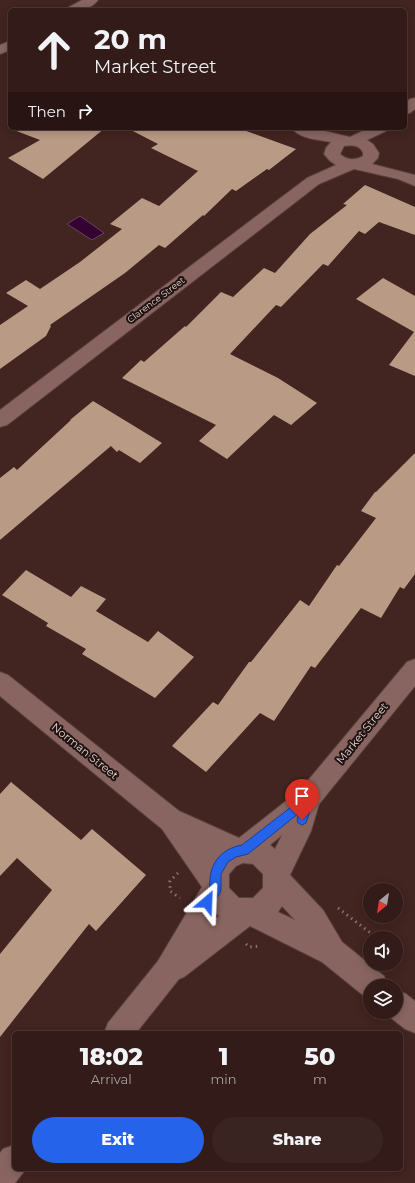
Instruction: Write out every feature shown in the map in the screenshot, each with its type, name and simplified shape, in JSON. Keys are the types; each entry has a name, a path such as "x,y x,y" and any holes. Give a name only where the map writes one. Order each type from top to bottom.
{"street":[{"path":"78,8 92,0"},
{"path":"407,108 415,102"},
{"path":"332,153 337,145 376,130"},
{"path":"371,151 380,130"},
{"path":"304,131 364,144 371,151 409,178"},
{"path":"304,131 327,145 339,161 409,178"},
{"name":"Clarence Street","path":"0,420 313,181 353,164 368,160 371,151"},
{"name":"Clarence Street","path":"313,181 332,153"},
{"name":"Market Street","path":"242,851 309,798 415,669"},
{"name":"Norman Street","path":"0,682 170,820 221,844 242,851"},
{"name":"Market Street","path":"276,878 298,831 309,798"},
{"name":"Norman Street","path":"170,820 215,886"},
{"path":"120,1031 168,971 215,886 216,872 221,862 229,855 242,851 255,852 265,857 272,866 276,878 275,891 270,900 262,908 249,912 168,971"},
{"path":"276,878 313,920 332,952"},
{"path":"215,886 225,904 235,910 249,912 332,952 365,979"},
{"path":"403,1010 415,1019"},
{"path":"0,1177 12,1162"}],"path":[{"path":"336,906 368,931"}],"shaded area":[{"path":"80,216 104,233 92,240 67,224"}],"building":[{"path":"14,130 103,130 43,179 8,158 40,140"},
{"path":"131,130 244,130 296,149 269,170 267,169 236,191 232,189 204,216 203,215 165,248 159,245 125,273 50,325 51,326 46,336 0,369 0,325 28,306 6,293 26,280 40,289 80,262 122,229 110,224 142,198 159,206 198,171 151,148 158,144"},
{"path":"365,185 415,207 415,235 379,222 365,234 359,231 328,266 323,264 281,307 276,305 230,354 278,378 317,403 291,425 274,415 227,459 199,441 216,425 122,378 141,360 144,362 185,326 186,327 221,292 233,297 264,268 275,273 310,234 347,205 343,204"},
{"path":"383,278 415,296 415,376 389,365 414,332 356,299"},
{"path":"93,401 162,443 140,463 119,450 117,452 111,446 0,540 0,478 14,467 17,470 70,420"},
{"path":"415,453 415,574 404,589 400,587 381,618 361,608 315,668 311,666 274,721 260,713 206,772 172,746 213,702 218,705 249,662 251,662 300,600 309,606 337,565 339,566 376,518 361,511 375,492"},
{"path":"26,570 71,597 81,586 106,599 96,611 148,642 158,631 194,657 155,698 82,654 86,649 46,626 48,623 2,595"},
{"path":"11,782 81,840 92,829 146,875 96,931 89,924 0,1037 0,954 52,890 17,858 0,876 0,794"}],"route":[{"path":"207,902 216,889 214,878 218,867 224,858 234,852 244,850 309,798 302,820"}]}
